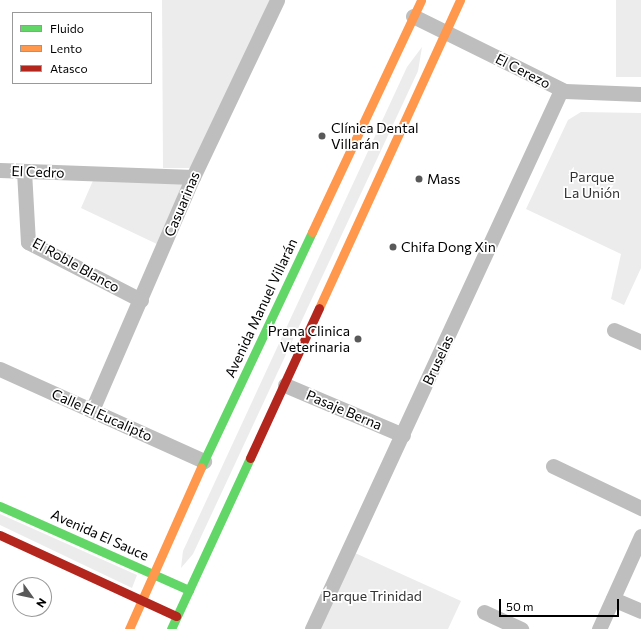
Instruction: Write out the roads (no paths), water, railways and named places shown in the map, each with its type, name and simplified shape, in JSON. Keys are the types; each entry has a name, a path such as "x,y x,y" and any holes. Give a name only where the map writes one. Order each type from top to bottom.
{"main road":[{"name":"Avenida Manuel Villarán","path":"130,629 204,461 421,0"},
{"path":"171,629 285,385 460,0"},
{"name":"Avenida El Sauce","path":"0,506 189,590"},
{"path":"0,535 176,616"}],"street":[{"name":"Casuarinas","path":"92,410 193,178 277,0"},
{"name":"El Cerezo","path":"413,16 561,90 641,94"},
{"name":"Bruselas","path":"312,629 403,435 561,90"},
{"name":"El Cedro","path":"0,170 193,178"},
{"name":"El Roble Blanco","path":"24,171 28,242 141,300"},
{"path":"614,330 641,342"},
{"name":"Calle El Eucalipto","path":"0,369 204,461"},
{"name":"Pasaje Berna","path":"285,385 403,435"},
{"path":"553,466 641,508"},
{"path":"599,629 641,536"},
{"path":"613,599 641,611"},
{"path":"484,612 521,629"}],"place":[{"name":"Clínica Dental Villarán","path":"322,136"},
{"name":"Mass","path":"419,179"},
{"name":"Chifa Dong Xin","path":"393,247"},
{"name":"Prana Clinica Veterinaria","path":"358,339"}],"park label":[{"name":"Parque La Unión","path":"592,186"},
{"name":"Parque Trinidad","path":"372,596"}]}
